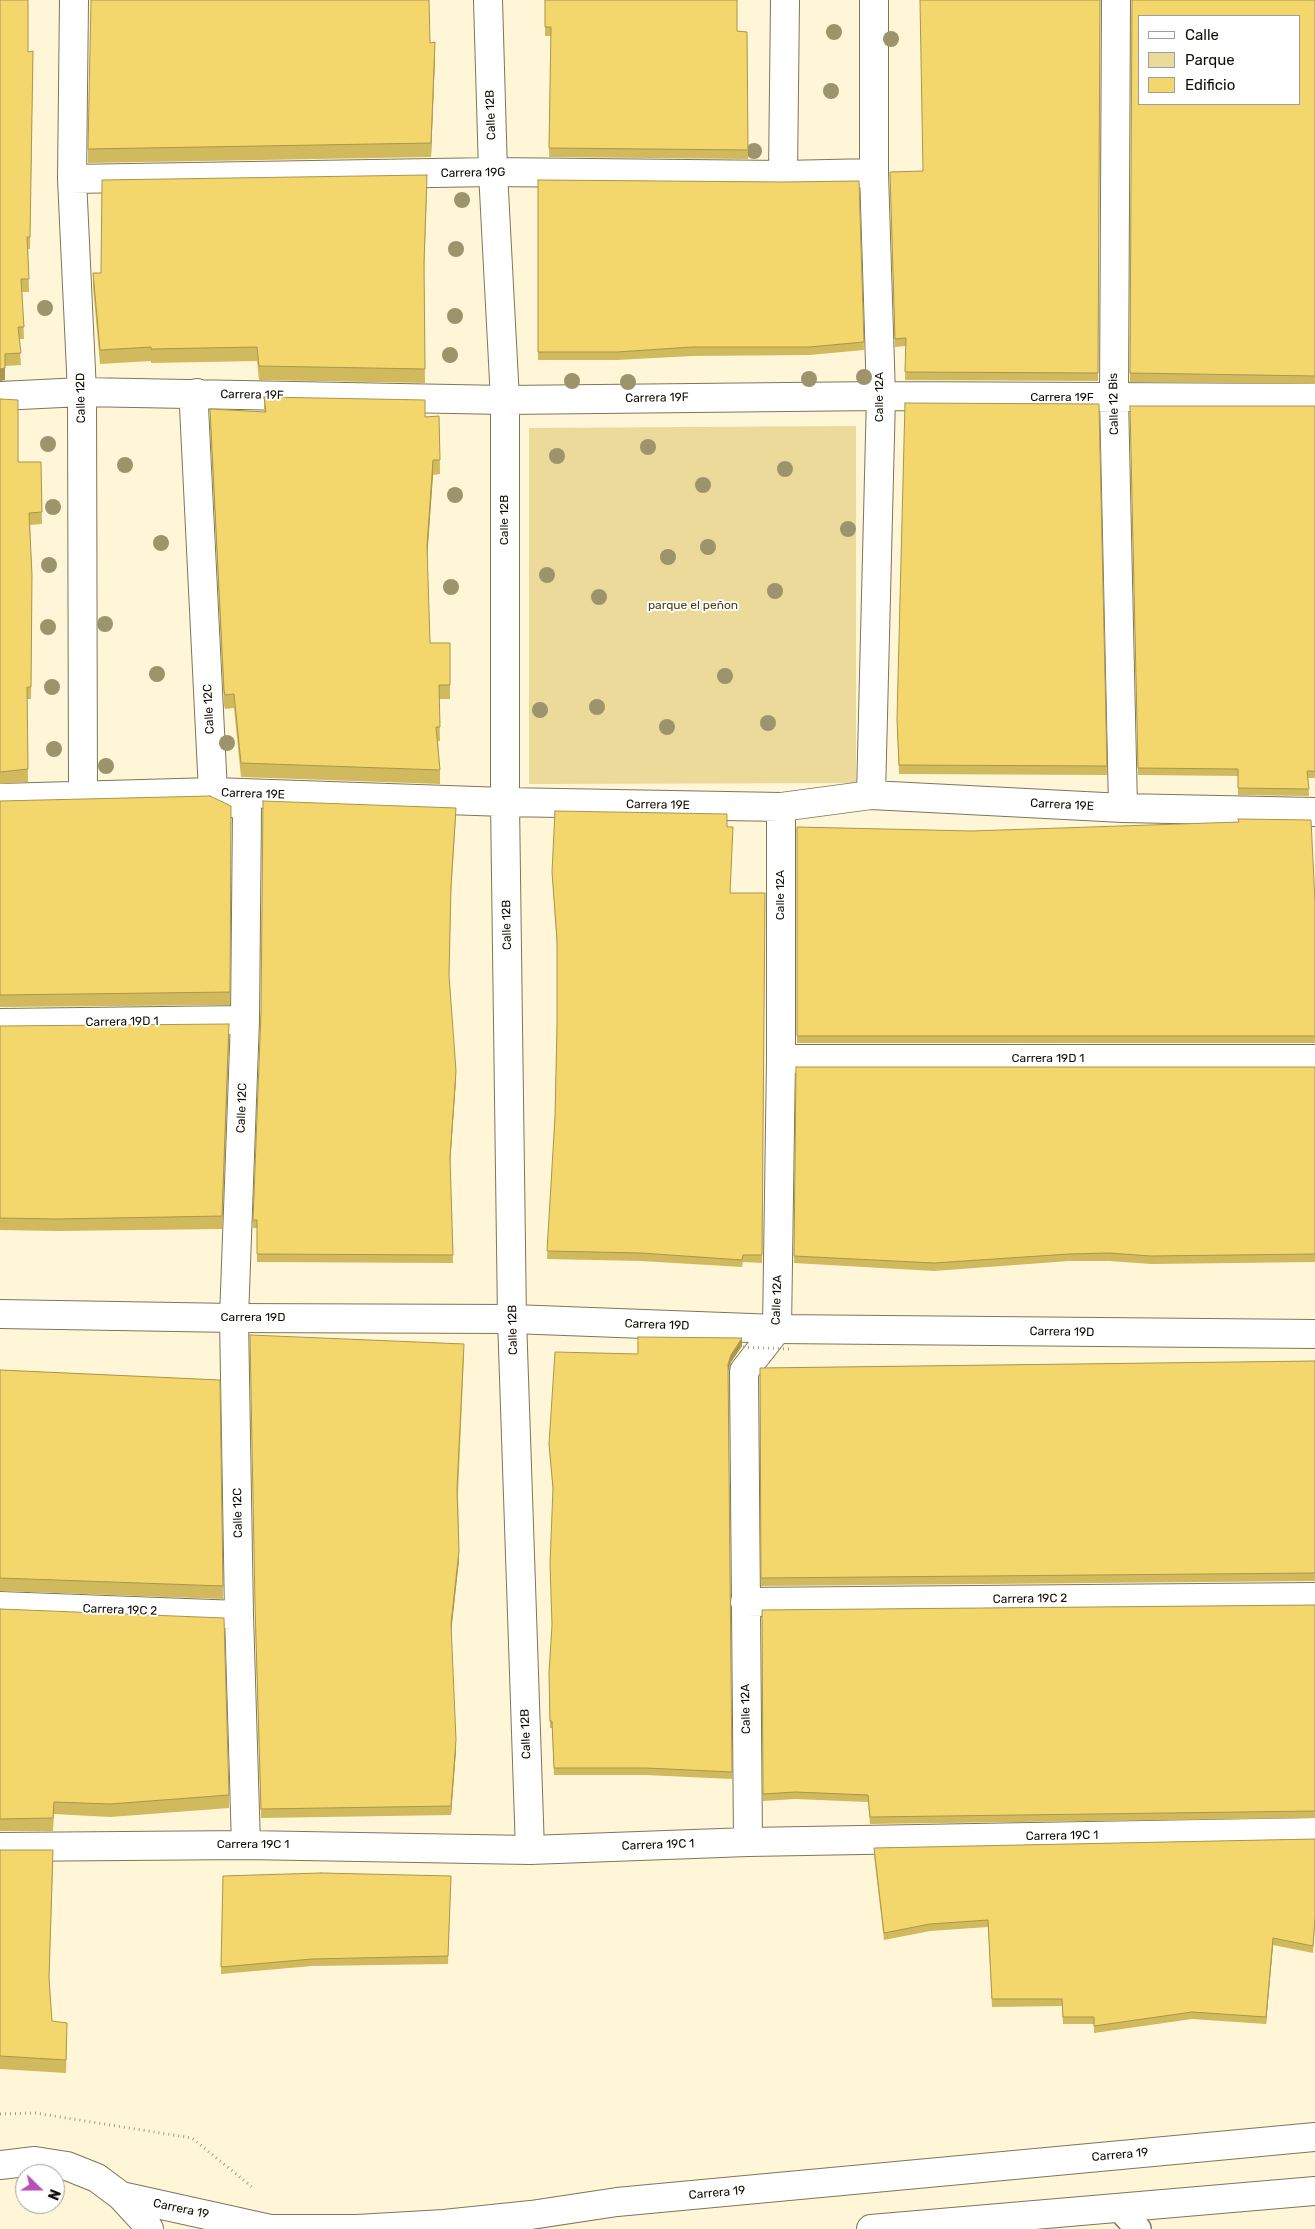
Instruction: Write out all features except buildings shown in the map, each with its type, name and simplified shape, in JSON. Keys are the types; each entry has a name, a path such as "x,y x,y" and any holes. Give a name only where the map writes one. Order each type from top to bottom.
{"street":[{"name":"Calle 12D","path":"74,0 72,179 82,392 83,796"},
{"name":"Calle 12B","path":"488,0 492,172 505,400 505,802 512,1319 530,1850"},
{"path":"783,175 785,0"},
{"name":"Calle 12A","path":"871,795 881,396 874,173 874,0"},
{"name":"Calle 12 Bis","path":"1116,0 1114,398 1123,808"},
{"name":"Carrera 19G","path":"72,179 492,172 783,175 874,173"},
{"name":"Carrera 19F","path":"0,396 82,392 505,400 881,396 1315,398"},
{"name":"Calle 12C","path":"198,393 194,407 213,792 246,809 245,1020 234,1318 239,1615 246,1845"},
{"name":"Carrera 19E","path":"0,798 213,792 505,802 781,807 871,795 1123,808 1315,812"},
{"name":"Calle 12A","path":"748,1842 744,1370 784,1339 781,807"},
{"name":"Carrera 19D 1","path":"0,1023 245,1020"},
{"name":"Carrera 19D 1","path":"781,1059 1315,1059"},
{"name":"Carrera 19D","path":"0,1314 234,1318 512,1319 784,1339 1315,1334"},
{"name":"Carrera 19C 2","path":"745,1602 1315,1596"},
{"name":"Carrera 19C 2","path":"0,1606 239,1615"},
{"name":"Carrera 19C 1","path":"0,1847 246,1845 530,1850 748,1842 1315,1832"},
{"name":"Carrera 19","path":"121,2196 270,2229 376,2228 444,2224 531,2215 617,2202 1315,2137"},
{"path":"0,2165 35,2161 67,2166 97,2178 121,2196 149,2229"},
{"path":"871,2229 945,2226 1119,2208 1315,2191"}],"lane":[{"path":"1119,2208 1138,2229"}],"path":[{"path":"732,1347 784,1339"}],"green space":[{"name":"parque el peñon","path":"856,426 856,783 529,784 529,428"}]}
